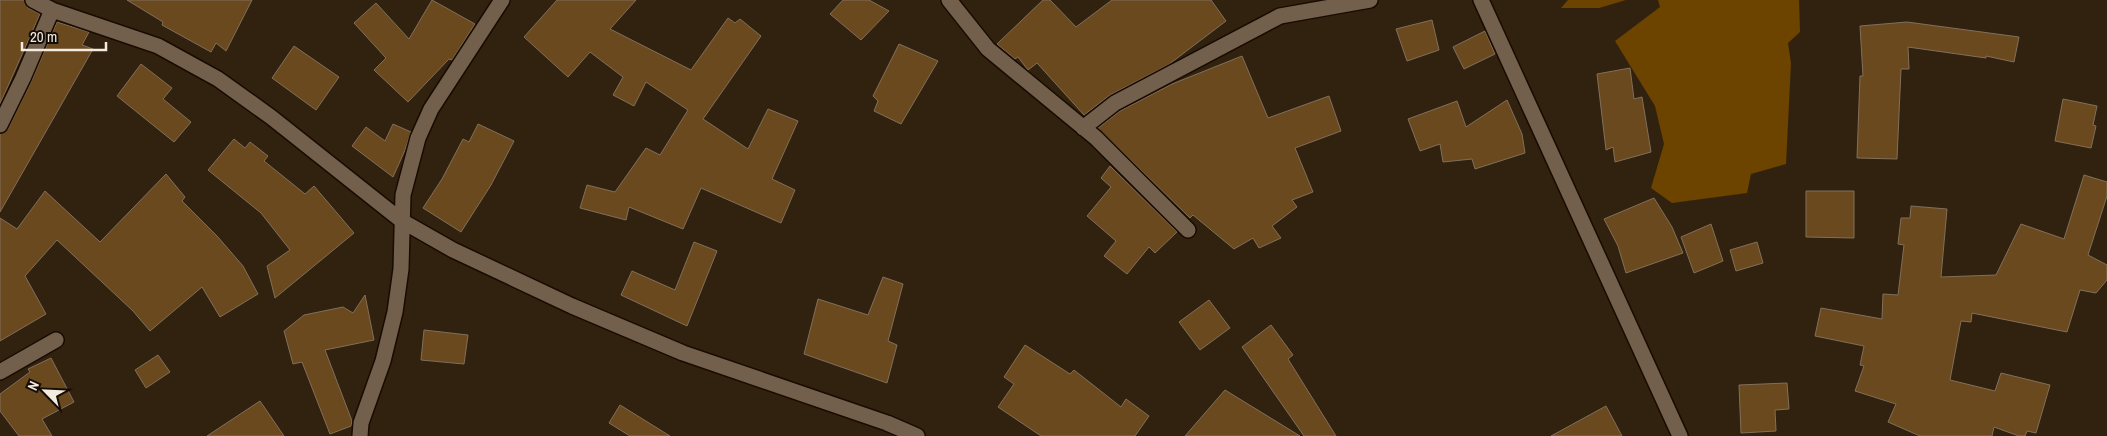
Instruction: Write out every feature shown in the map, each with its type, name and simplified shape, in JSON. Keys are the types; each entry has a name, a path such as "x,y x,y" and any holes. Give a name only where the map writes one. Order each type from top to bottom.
{"street":[{"path":"33,0 52,10 158,46 218,79 271,117 402,221 470,258 572,306 682,354 887,423 916,436"},
{"path":"360,436 361,423 383,361 395,312 401,269 403,195 418,138 431,109 502,0"},
{"path":"949,0 988,49 1083,128 1188,230"},
{"path":"1083,128 1115,103 1280,16 1370,0"},
{"path":"1481,0 1680,436"},
{"path":"0,125 23,78 52,10"},
{"path":"0,372 56,340"}],"shaded area":[{"path":"1568,0 1626,0 1599,8 1561,8"},
{"path":"1658,0 1799,0 1800,32 1788,43 1791,63 1786,164 1751,174 1747,193 1672,203 1651,188 1664,144 1655,106 1615,41 1660,7"}],"building":[{"path":"0,0 24,0 28,8 40,14 0,104"},
{"path":"127,0 252,0 226,51 216,43 211,52 162,25 163,22"},
{"path":"432,0 475,24 452,60 449,59 408,102 374,70 386,58 354,23 376,3 409,39"},
{"path":"557,0 636,0 610,29 691,70 728,18 735,23 740,19 761,36 703,119 748,149 768,109 798,121 772,179 795,190 781,223 701,188 683,229 629,207 626,220 580,208 587,185 615,192 646,148 660,155 688,110 646,82 634,106 613,95 623,77 590,52 568,77 524,37"},
{"path":"843,0 869,0 889,11 861,40 830,14"},
{"path":"1043,0 1050,0 1076,27 1112,0 1211,0 1226,21 1168,65 1110,95 1084,115 1037,63 1028,70 1018,57 1015,59 997,44"},
{"path":"1432,20 1439,50 1407,61 1396,29"},
{"path":"57,22 89,32 82,45 93,49 0,212 0,134 8,129"},
{"path":"1907,22 2019,37 2014,62 1986,56 1986,58 1908,47 1909,69 1901,69 1897,159 1857,158 1860,76 1863,76 1860,26"},
{"path":"1485,31 1495,54 1464,69 1453,47"},
{"path":"899,44 938,61 901,124 874,111 878,101 873,96"},
{"path":"294,46 339,77 316,110 272,78"},
{"path":"1242,56 1268,118 1329,96 1341,131 1295,148 1313,192 1292,200 1297,207 1272,226 1281,238 1259,248 1253,238 1234,249 1193,215 1190,218 1098,128 1120,111 1172,84"},
{"path":"141,64 172,88 163,99 191,122 174,142 117,96"},
{"path":"1630,68 1634,99 1642,97 1651,152 1615,162 1613,147 1606,150 1597,74"},
{"path":"2063,99 2097,106 2093,125 2096,126 2091,148 2055,141"},
{"path":"1507,100 1522,134 1525,153 1475,169 1472,159 1443,162 1440,144 1420,151 1408,119 1457,101 1466,127"},
{"path":"393,124 411,132 393,177 352,146 366,127 385,141"},
{"path":"478,124 514,141 491,185 461,232 423,208 442,179 463,139 469,142"},
{"path":"234,139 245,148 250,142 268,156 264,161 305,194 314,186 354,233 275,298 267,266 290,250 261,213 208,170"},
{"path":"1110,166 1177,232 1155,253 1149,247 1127,274 1104,256 1116,241 1087,216 1111,187 1101,178"},
{"path":"166,174 185,197 182,201 217,236 243,266 258,294 220,317 202,287 150,331 133,311 57,240 25,276 46,314 0,341 0,218 17,229 45,191 100,242"},
{"path":"2084,175 2107,182 2107,196 2088,255 2107,265 2107,280 2096,293 2080,290 2067,332 1972,313 1971,322 1961,321 1950,380 1995,391 2001,373 2050,385 2036,433 2027,431 2025,436 2019,436 1994,427 1992,436 1920,436 1888,422 1896,404 1855,391 1864,366 1860,365 1864,346 1815,336 1821,308 1882,319 1883,294 1898,295 1904,245 1898,244 1901,218 1910,218 1911,206 1947,209 1941,277 1996,275 2021,224 2064,239"},
{"path":"1806,191 1854,191 1854,238 1806,237"},
{"path":"1654,198 1672,227 1683,253 1626,273 1618,246 1604,219"},
{"path":"1711,224 1723,261 1694,273 1681,237"},
{"path":"694,242 717,251 687,326 621,295 632,271 675,290"},
{"path":"1757,242 1763,263 1736,271 1730,250"},
{"path":"883,277 903,284 888,341 897,345 887,383 804,354 818,299 868,315"},
{"path":"365,295 374,340 325,350 352,421 351,426 330,434 302,362 293,364 284,331 304,315 343,307 353,313"},
{"path":"1209,300 1230,328 1200,350 1179,322"},
{"path":"1271,325 1293,355 1288,359 1336,436 1304,436 1242,347"},
{"path":"424,330 468,335 464,364 421,360"},
{"path":"1025,345 1070,374 1074,370 1121,407 1126,399 1149,416 1135,436 1041,436 998,407 1014,384 1004,377"},
{"path":"158,355 170,372 146,388 135,370"},
{"path":"51,358 74,402 42,419 52,436 19,436 0,411 0,394 30,372 28,369"},
{"path":"1787,383 1789,409 1775,410 1776,431 1741,433 1739,385"},
{"path":"1225,390 1300,436 1185,436"},
{"path":"260,401 284,436 207,436"},
{"path":"620,405 670,436 630,436 609,423"},
{"path":"1606,406 1622,436 1551,436"}]}
